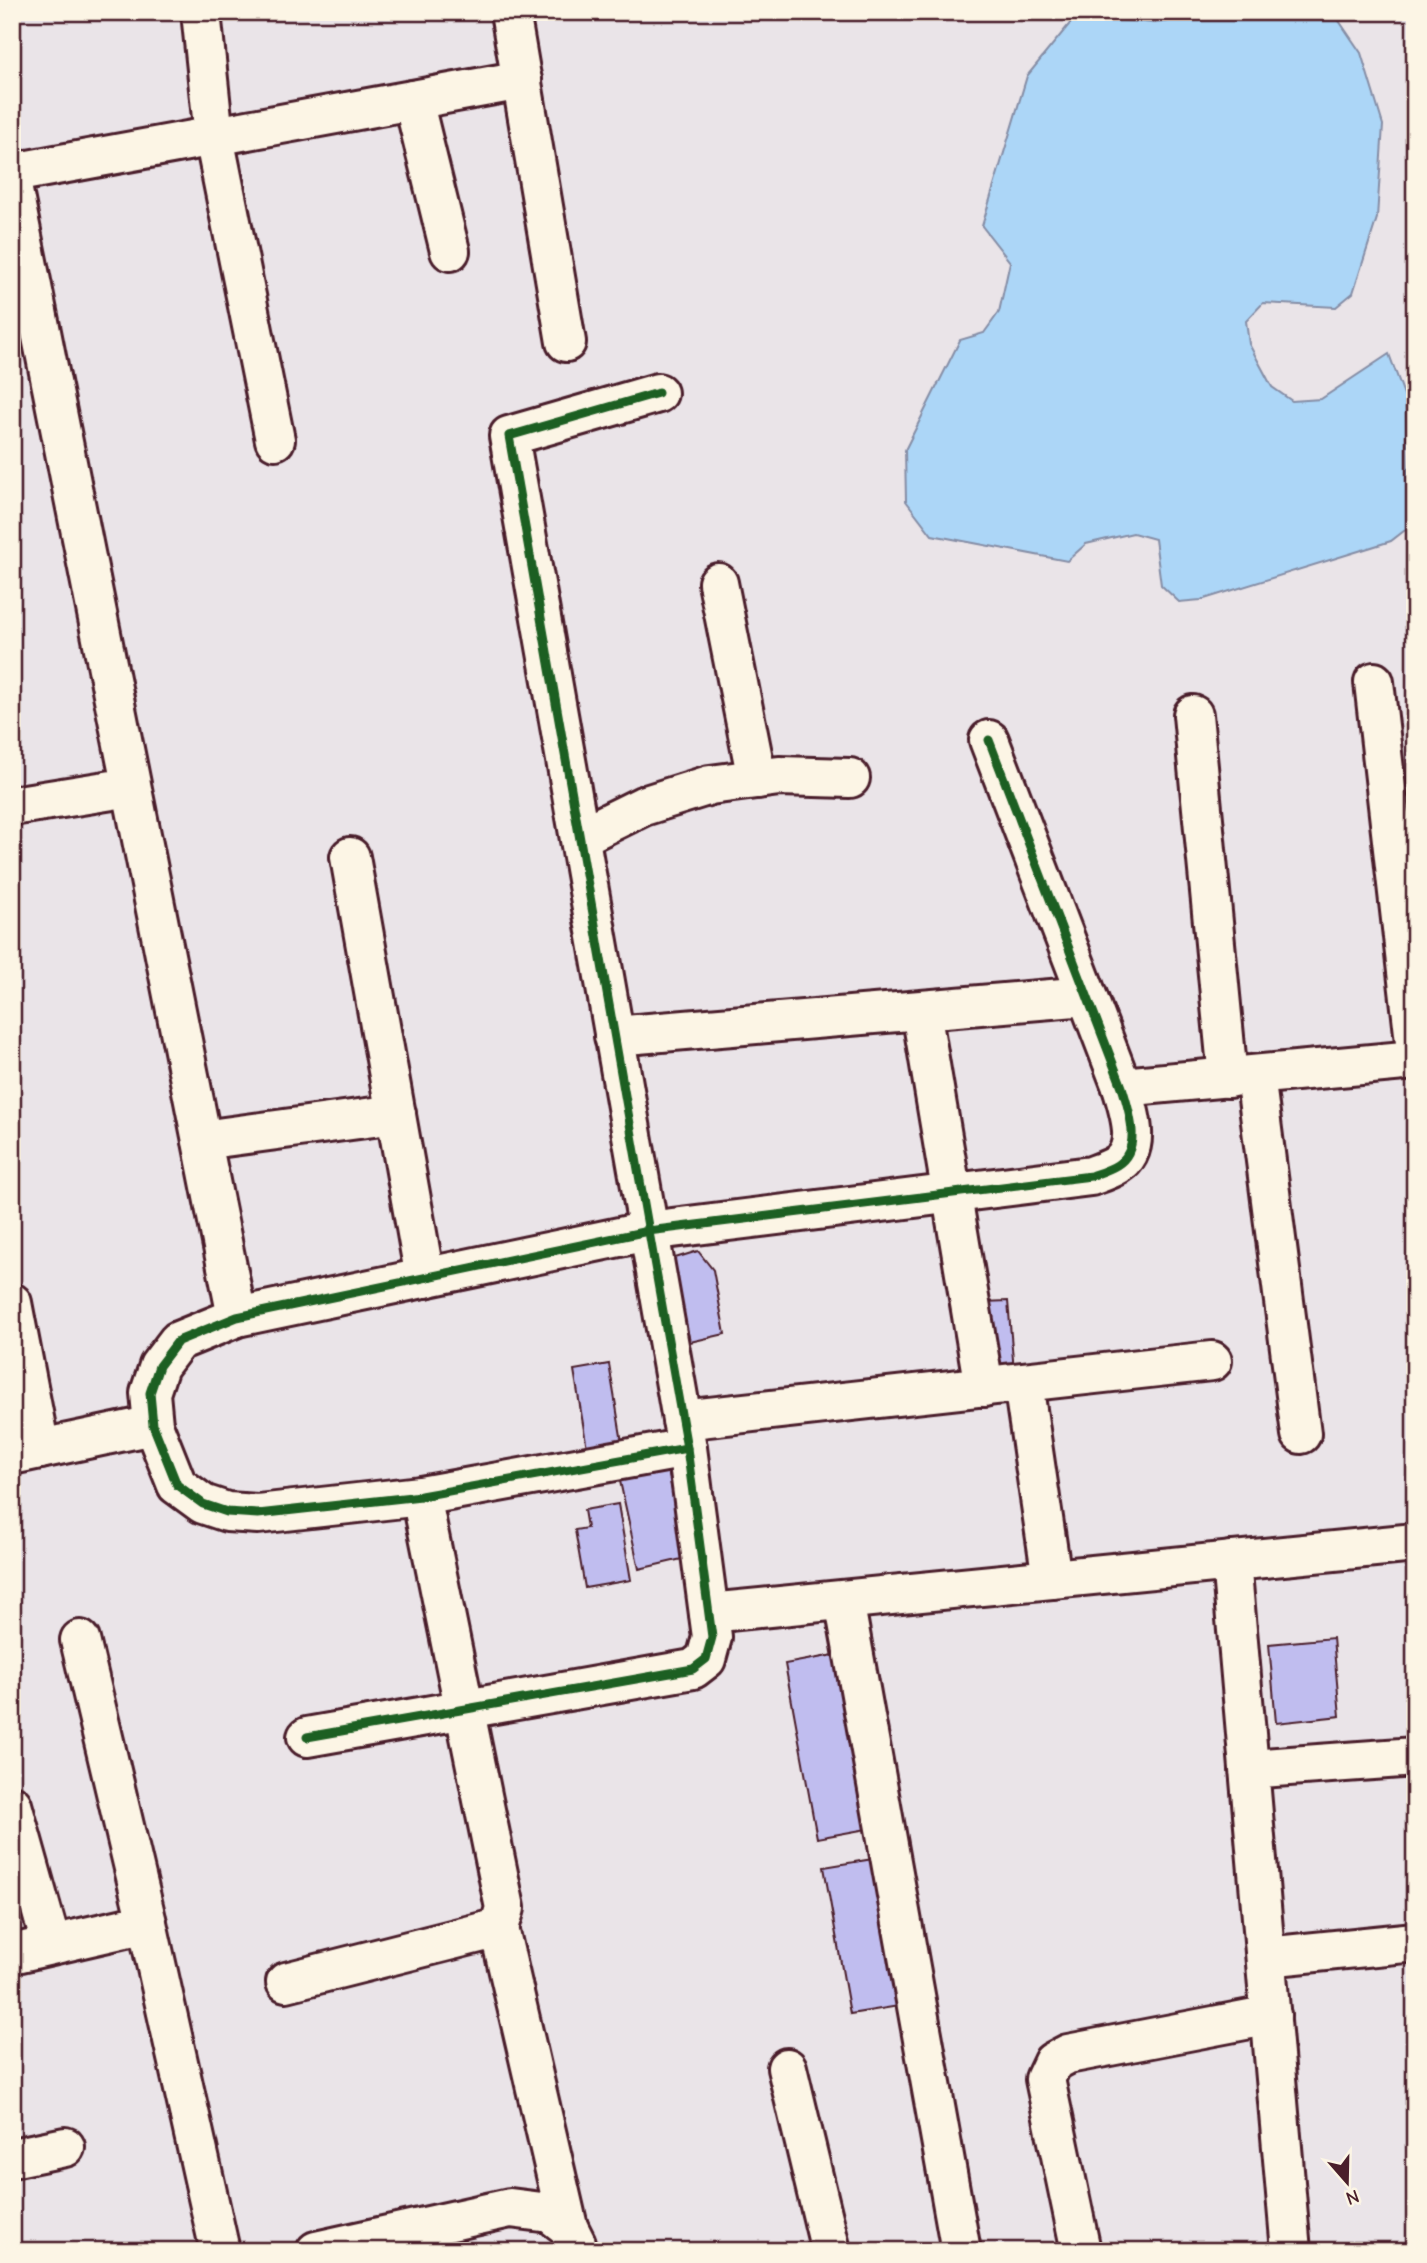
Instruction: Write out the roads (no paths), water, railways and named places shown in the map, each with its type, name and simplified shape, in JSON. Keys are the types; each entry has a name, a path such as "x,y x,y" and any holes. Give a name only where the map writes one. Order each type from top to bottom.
{"street":[{"path":"201,12 214,137 275,440"},
{"path":"510,12 566,342"},
{"path":"12,173 522,80"},
{"path":"414,100 450,251"},
{"path":"12,186 237,1317"},
{"path":"307,1737 693,1669 706,1659 712,1637 685,1434 509,436 658,393"},
{"path":"718,583 757,779"},
{"path":"1374,681 1415,1042"},
{"path":"1193,715 1241,1076 1301,1434"},
{"path":"989,740 1122,1087 1130,1117 1132,1147 1119,1164 1091,1176 648,1231 237,1317 178,1341 159,1366 150,1393 153,1425 177,1485 204,1504 227,1512 257,1514 421,1496 685,1434 984,1387 1212,1361"},
{"path":"580,837 643,806 710,785 779,776 850,778"},
{"path":"12,806 131,787"},
{"path":"350,857 425,1278"},
{"path":"614,1036 1087,996"},
{"path":"921,1010 984,1387"},
{"path":"1122,1087 1415,1060"},
{"path":"202,1140 396,1114"},
{"path":"12,1303 26,1452 153,1425"},
{"path":"1023,1383 1052,1579"},
{"path":"421,1496 505,1908 499,1928 574,2239"},
{"path":"709,1613 1415,1543"},
{"path":"1231,1561 1291,2251"},
{"path":"844,1600 961,2251"},
{"path":"80,1640 147,1923 220,2251"},
{"path":"1249,1769 1415,1757"},
{"path":"12,1805 51,1944"},
{"path":"12,1954 147,1923"},
{"path":"286,1982 499,1928"},
{"path":"1266,1957 1415,1942"},
{"path":"1081,2251 1045,2079 1053,2062 1068,2054 1271,2015"},
{"path":"786,2068 831,2251"},
{"path":"12,2158 65,2147"},
{"path":"316,2251 510,2208 551,2213 574,2239"}],"water":[{"path":"1235,12 1333,12 1361,53 1383,125 1377,218 1353,293 1336,307 1263,303 1246,321 1249,344 1272,387 1292,401 1321,399 1389,354 1406,400 1409,527 1391,541 1201,600 1179,602 1161,585 1155,539 1133,533 1086,544 1067,561 932,535 906,501 905,450 960,340 984,333 999,312 1010,262 982,226 1027,76 1076,16 1155,23"}]}
